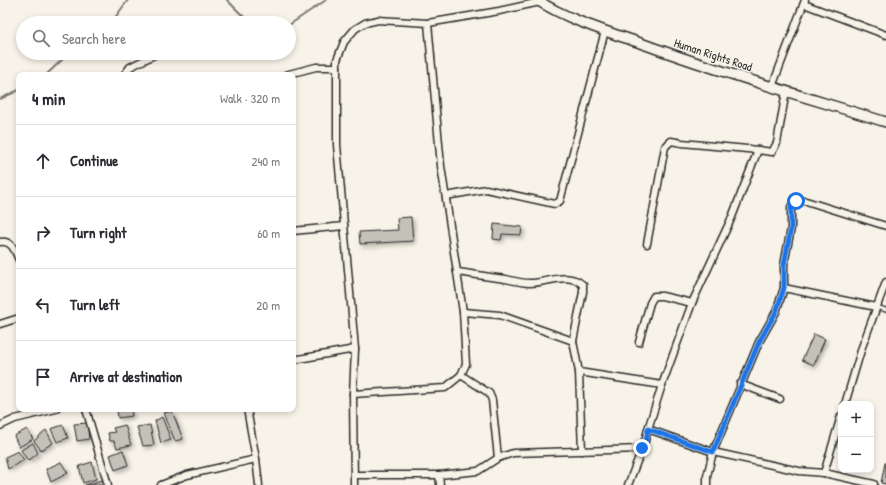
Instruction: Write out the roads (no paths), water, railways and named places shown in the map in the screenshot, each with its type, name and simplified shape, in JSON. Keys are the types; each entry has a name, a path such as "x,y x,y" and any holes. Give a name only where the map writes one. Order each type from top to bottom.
{"street":[{"path":"354,485 353,394 355,349 338,145 337,60 344,42 356,29 365,23 378,20 428,23 499,11 539,1"},
{"name":"Human Rights Road","path":"539,1 569,17 605,31 772,87 886,122"},
{"path":"772,87 804,2 886,35"},
{"path":"353,394 445,388 461,374 466,364 464,312 442,166 428,23"},
{"path":"446,196 486,189 555,204 560,202 605,31"},
{"path":"127,72 130,68 145,60"},
{"path":"296,72 316,67 337,68"},
{"path":"647,244 665,147 670,141 682,144 772,152 777,143 786,91"},
{"path":"628,485 646,441 648,429 662,385 692,303 732,217 758,150"},
{"path":"708,485 707,476 713,452 740,384 759,342 776,312 784,288 784,265 791,228 791,207 796,201 806,202 886,226"},
{"path":"296,231 344,226"},
{"path":"0,242 8,243 16,254"},
{"path":"457,272 529,283 554,279 571,279 578,280 583,285 583,292 573,341 579,372 582,451"},
{"path":"846,401 876,307 886,282"},
{"path":"784,288 876,307"},
{"path":"639,342 650,303 654,296 662,296 692,303"},
{"path":"464,312 500,314 573,341"},
{"path":"0,324 16,319"},
{"path":"296,359 355,349"},
{"path":"579,372 662,385"},
{"path":"461,374 489,394 492,400 498,458"},
{"path":"740,384 780,399"},
{"path":"0,426 15,419 44,412"},
{"path":"87,412 108,485"},
{"path":"248,412 256,458 259,485"},
{"path":"824,473 838,426"},
{"path":"648,429 713,452 800,471 824,473 874,484"},
{"path":"354,475 439,475 478,471 498,458 513,453 642,448"},
{"path":"161,485 187,475 256,458"},
{"path":"439,475 440,485"}],"lane":[{"path":"876,307 886,310"}],"waterway":[{"path":"116,16 128,0"},
{"path":"227,0 243,16"},
{"path":"296,20 326,0"},
{"path":"49,72 62,60"},
{"path":"0,99 16,91"}]}
